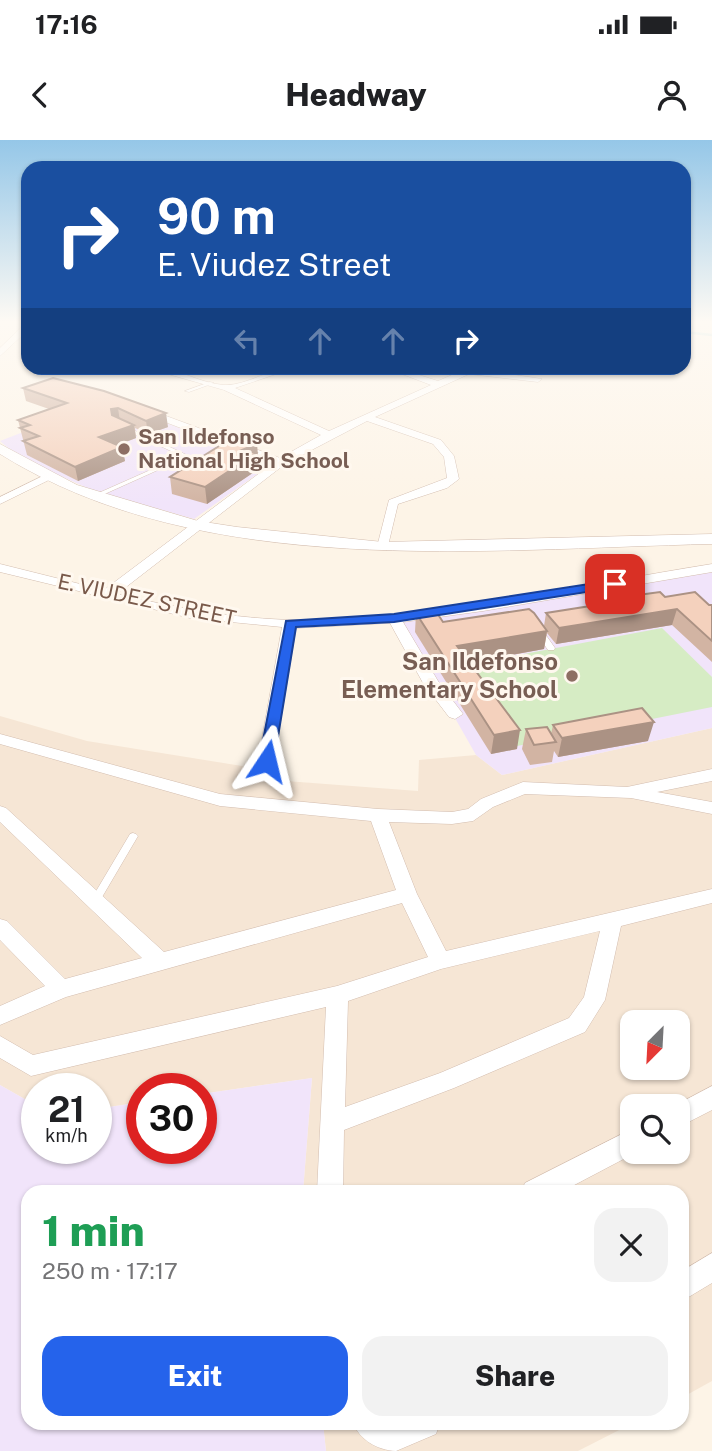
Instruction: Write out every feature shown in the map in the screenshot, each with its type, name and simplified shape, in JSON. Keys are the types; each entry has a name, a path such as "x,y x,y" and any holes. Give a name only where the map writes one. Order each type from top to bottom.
{"street":[{"path":"209,382 329,435"},
{"path":"227,388 245,382"},
{"path":"108,594 281,462 329,435 435,383"},
{"path":"131,407 281,462"},
{"path":"365,417 437,442 449,456 453,479 446,486 406,492 393,502 383,547"},
{"path":"0,447 47,477 96,496 196,525 383,547 712,539"},
{"path":"0,501 47,477"},
{"name":"E. VIUDEZ STREET","path":"0,568 198,614 290,624 394,618 518,605 712,568"},
{"path":"394,618 431,683 455,714"},
{"path":"267,761 290,624"},
{"path":"0,738 220,800 379,815 452,818 473,815 516,783 627,793 712,808"},
{"path":"627,793 712,775"},
{"path":"0,812 158,960"},
{"path":"379,815 407,894 441,961"},
{"path":"0,1016 61,989 158,960 407,894"},
{"path":"0,1046 32,1066 337,995 441,961 712,896"},
{"path":"334,1122 446,1081 576,1025 594,1000 611,922"},
{"path":"0,927 61,989"},
{"path":"330,1185 337,995"},
{"path":"690,1110 712,1097"},
{"path":"547,1185 620,1147"},
{"path":"689,1282 712,1266"},
{"path":"377,1430 383,1435 399,1436 411,1430"}],"lane":[{"path":"187,391 212,383"},
{"path":"96,496 186,456 117,425"},
{"path":"534,625 551,648"},
{"path":"95,901 133,836"}],"shaded area":[{"name":"San Ildefonso National High School","path":"95,396 273,463 194,519 92,490 20,458 0,441 80,410"},
{"name":"San Ildefonso Elementary School","path":"712,572 712,728 502,775 476,755 401,623"},
{"path":"0,716 87,741 273,771 273,780 418,791 419,760 476,755 502,775 712,728 712,1381 689,1394 689,1185 304,1185 312,1078 217,1092 217,1073 126,1073 126,1104 112,1107 112,1073 21,1073 21,1097 0,1085"},
{"path":"312,1078 304,1185 21,1185 21,1430 324,1430 326,1451 0,1451 0,1085 21,1097 21,1164 112,1164 112,1107 126,1104 126,1164 217,1164 217,1092"},
{"path":"324,1430 619,1430 578,1451 326,1451"}],"green space":[{"path":"662,628 712,677 712,707 517,746 461,666"}],"building":[{"path":"40,382 69,382 104,391 166,413 146,421 118,408 111,409 112,415 134,425 99,437 122,447 75,467 23,441 39,436 20,428 30,425 18,420 67,403 23,388"},
{"path":"235,436 257,444 242,450 256,453 205,487 170,477"},
{"path":"660,592 665,597 695,592 712,605 712,641 677,609 559,628 546,613 641,598 638,595"},
{"path":"529,609 547,631 457,646 520,730 494,735 416,613 435,610 443,622"},
{"path":"642,708 654,722 562,738 553,725"},
{"path":"547,727 556,742 534,745 526,729"}],"place":[{"name":"San Ildefonso National High School","path":"124,449"},
{"name":"San Ildefonso Elementary School","path":"572,676"}],"route":[{"path":"267,761 290,624 394,618 615,584"}]}
